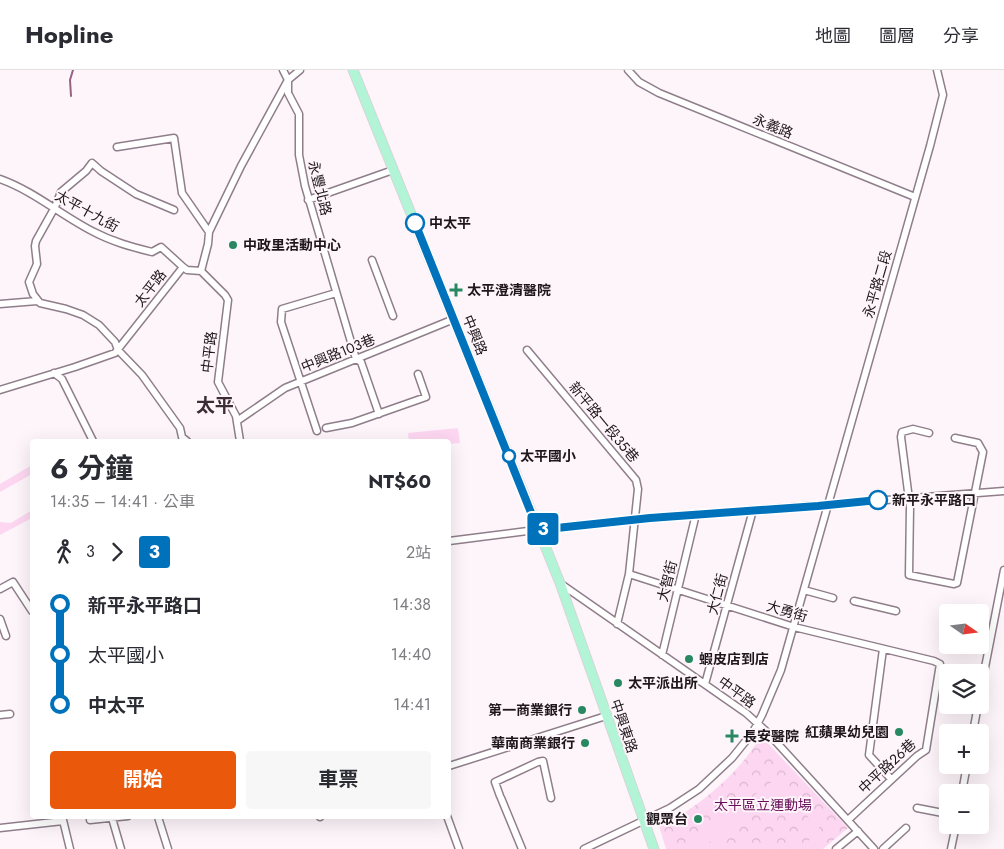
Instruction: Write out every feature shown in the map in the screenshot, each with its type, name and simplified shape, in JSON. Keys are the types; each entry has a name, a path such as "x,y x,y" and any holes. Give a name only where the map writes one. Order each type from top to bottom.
{"main road":[{"name":"中興路","path":"353,70 560,583"},
{"name":"中興東路","path":"560,583 654,849"}],"street":[{"name":"永豐北路","path":"283,70 288,80 288,93 299,114 299,155 308,200 356,359 361,362 379,414"},
{"path":"201,271 209,232 241,166 288,80 300,70"},
{"name":"永義路","path":"628,70 639,82 658,93 915,197"},
{"name":"永平路二段","path":"584,849 680,802 712,778 740,748 758,723 775,688 794,627 943,95 937,70"},
{"path":"117,147 174,138 182,193 209,232"},
{"path":"37,301 29,282 37,268 35,246 61,192 86,171 92,163 136,194 174,210"},
{"path":"308,200 393,170"},
{"name":"太平十九街","path":"0,179 55,207 93,232 114,241 152,252 161,247 183,267"},
{"path":"372,260 393,316"},
{"name":"太平路","path":"0,390 107,356 118,350 183,267 187,270 201,271"},
{"name":"中平路","path":"201,271 228,300 218,382 236,416 240,439"},
{"path":"317,430 280,316 282,309 336,293"},
{"path":"0,304 37,301 90,318 115,342 118,350 155,392 180,428 182,439"},
{"name":"中興路103巷","path":"237,421 276,394 301,381 454,319"},
{"name":"新平路一段35巷","path":"527,350 636,480 638,489 629,574 617,624"},
{"path":"54,373 62,379 92,439"},
{"path":"326,428 352,423 426,397 418,374"},
{"path":"929,433 913,429 902,432 909,497 909,575 954,584 957,583 983,452 978,443 955,438"},
{"path":"451,541 635,519 1004,491"},
{"name":"大仁街","path":"705,684 753,510"},
{"name":"大智街","path":"662,655 696,514"},
{"path":"986,664 1004,570"},
{"name":"大勇街","path":"629,574 794,627 940,664"},
{"path":"0,589 12,582 30,609"},
{"name":"中平路","path":"560,583 758,723 874,849"},
{"path":"804,590 833,598"},
{"path":"854,601 896,611"},
{"path":"0,619 6,636"},
{"path":"883,649 869,755 891,779"},
{"name":"中平路26巷","path":"848,820 891,779 926,750 939,670"},
{"path":"0,715 10,714"},
{"path":"451,765 606,716"},
{"path":"522,849 495,782 543,761 551,798"},
{"path":"917,808 939,812"},
{"path":"0,828 62,819 70,849"},
{"path":"90,820 101,819"},
{"path":"112,819 121,849"},
{"path":"159,819 168,849"},
{"path":"448,819 458,849"},
{"path":"883,849 906,828"},
{"path":"836,849 858,831"},
{"path":"951,849 954,834"}],"green space":[{"path":"458,428 460,443 451,444 451,439 409,439 408,433"},
{"path":"30,466 30,475 0,492 0,484"},
{"path":"30,511 30,519 0,535 0,522 11,523"},
{"name":"太平區立運動場","path":"761,736 848,828 823,849 666,849 659,826 691,808 712,792 741,763"},
{"path":"774,780 779,788 792,791 811,808 820,830 818,840 812,846 801,849 812,835 812,828 806,814 787,797 767,800 700,849 684,849"}],"waterway":[{"path":"71,96 70,80 73,70"}],"bus line":[{"name":"3","path":"415,223 538,530 602,522 878,500"}],"place":[{"name":"中太平","path":"415,223"},
{"name":"中政里活動中心","path":"233,245"},
{"name":"太平澄清醫院","path":"456,290"},
{"name":"太平國小","path":"509,456"},
{"name":"新平永平路口","path":"878,500"},
{"name":"蝦皮店到店","path":"689,659"},
{"name":"太平派出所","path":"618,683"},
{"name":"第一商業銀行","path":"582,710"},
{"name":"紅蘋果幼兒園","path":"899,732"},
{"name":"長安醫院","path":"732,736"},
{"name":"華南商業銀行","path":"585,743"},
{"name":"觀眾台","path":"698,819"}],"district":[{"name":"太平","path":"215,405"}]}
